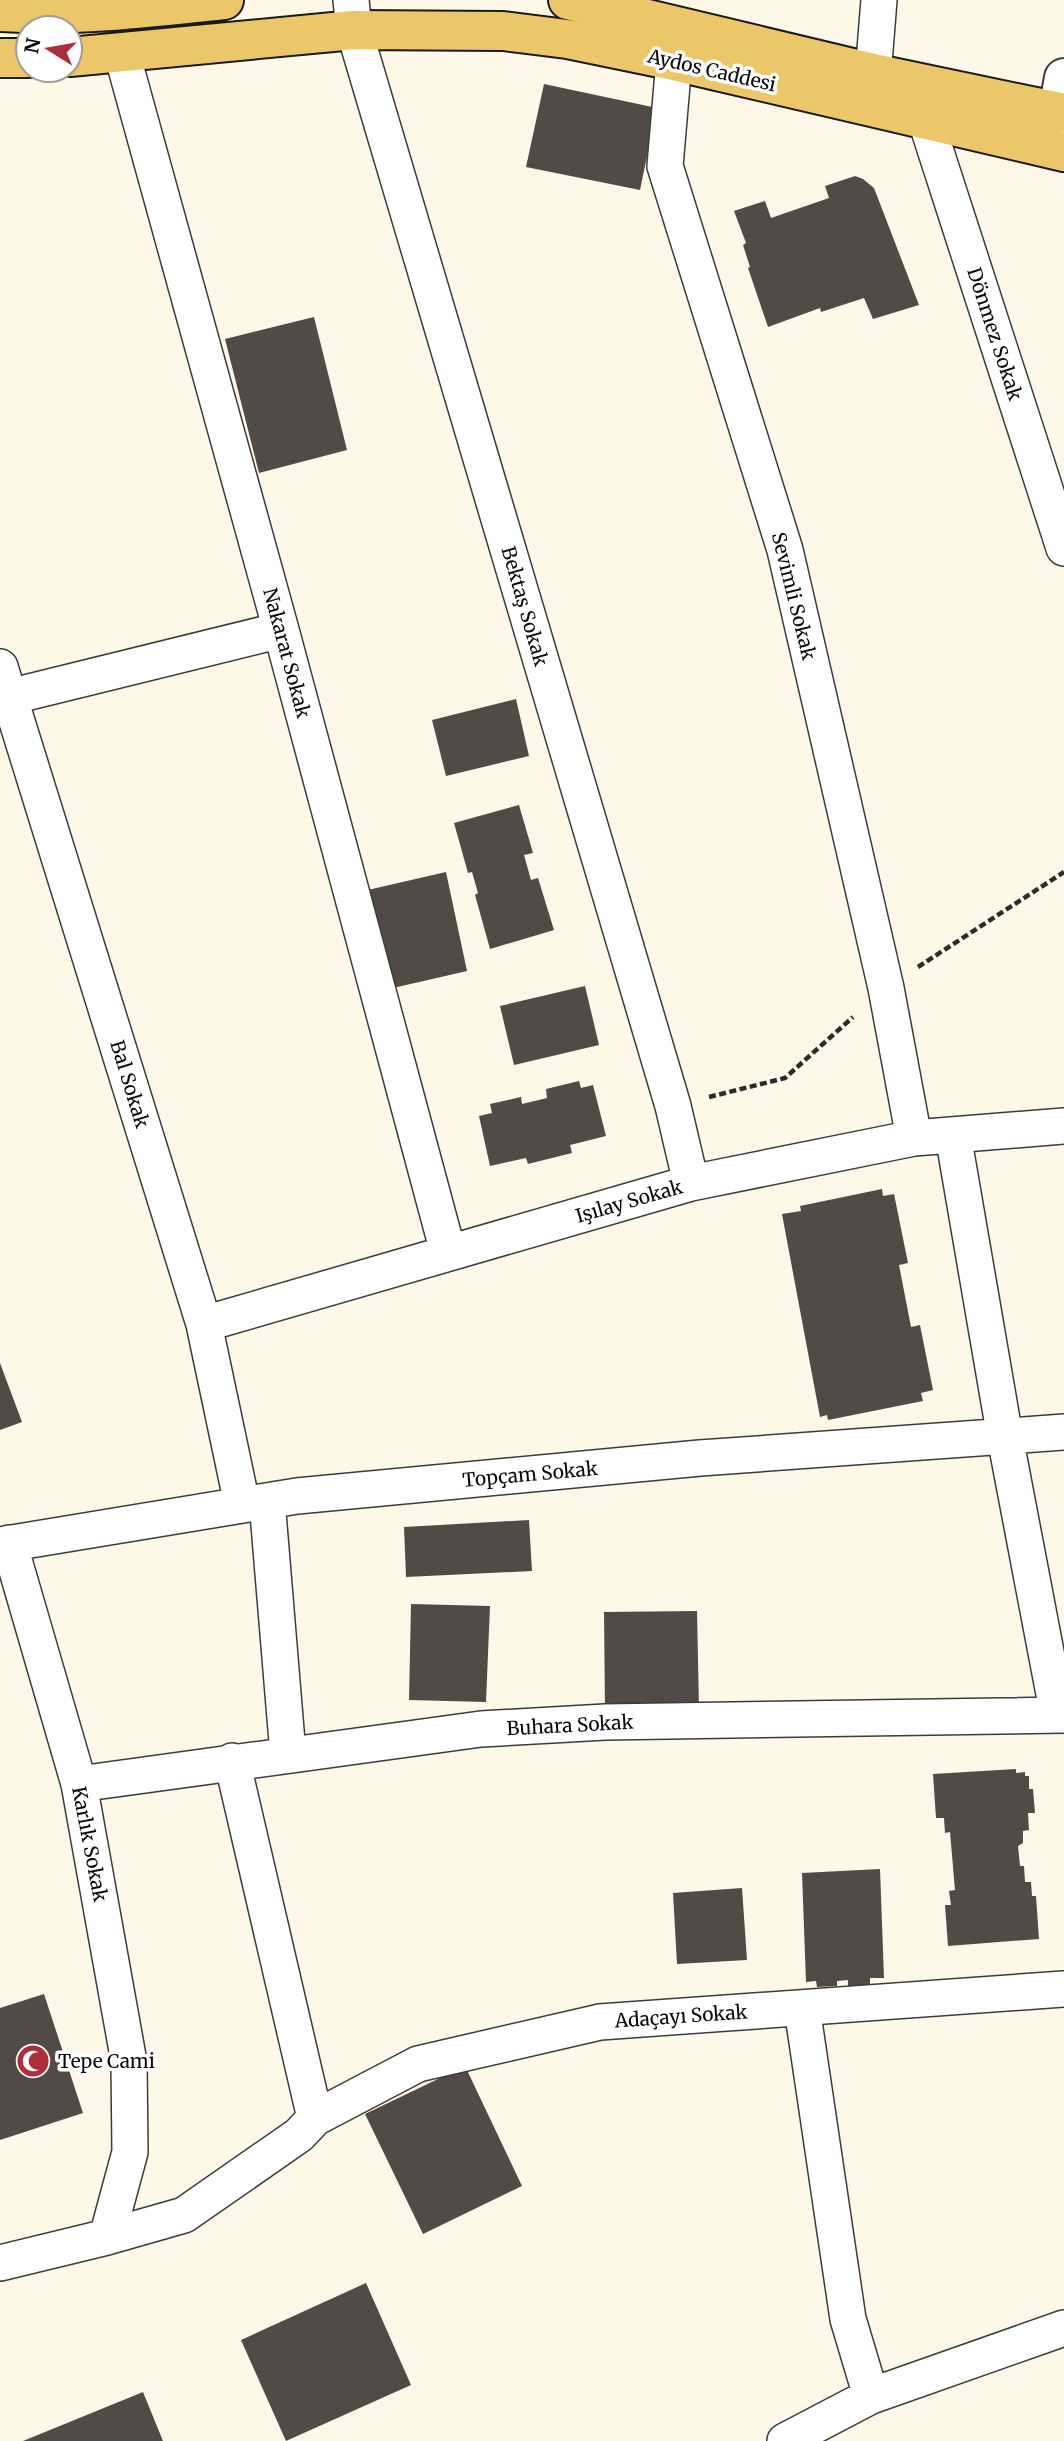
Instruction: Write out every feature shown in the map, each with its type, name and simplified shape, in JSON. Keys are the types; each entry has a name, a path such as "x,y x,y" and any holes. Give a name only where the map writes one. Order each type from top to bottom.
{"main road":[{"path":"18,9 159,7 223,0"},
{"name":"Aydos Caddesi","path":"568,0 612,5 872,90 926,121 1057,150"},
{"name":"Aydos Caddesi","path":"84,56 122,54 353,15 568,39 674,61 872,90 1062,101"}],"street":[{"path":"872,90 879,0"},
{"name":"Bektaş Sokak","path":"353,15 669,1092 691,1183"},
{"name":"Nakarat Sokak","path":"122,54 281,630 448,1252"},
{"name":"Sevimli Sokak","path":"674,61 665,166 785,550 886,988 914,1138"},
{"path":"1057,150 1062,101"},
{"name":"Dönmez Sokak","path":"926,121 1064,548"},
{"path":"4,682 281,630"},
{"name":"Bal Sokak","path":"4,682 204,1324 255,1502 288,1754"},
{"name":"Işılay Sokak","path":"204,1324 691,1183 914,1138 1064,1126"},
{"path":"953,1135 1005,1437 1061,1715"},
{"name":"Topçam Sokak","path":"5,1544 255,1502 700,1458 1064,1433"},
{"name":"Karlık Sokak","path":"5,1544 79,1784 129,2062 131,2152 107,2237"},
{"name":"Buhara Sokak","path":"79,1784 481,1729 605,1722 1061,1715"},
{"path":"232,1761 315,2118"},
{"name":"Adaçayı Sokak","path":"0,2263 184,2215 299,2135 315,2118 418,2064 600,2022 1064,1989"},
{"path":"802,2008 848,2319 870,2396"},
{"path":"785,2441 870,2396 1064,2328"}],"building":[{"path":"544,84 657,108 640,190 526,167"},
{"path":"855,176 874,188 919,305 873,319 864,298 821,312 820,308 768,327 748,268 750,267 743,245 746,243 734,211 765,201 771,218 829,198 825,186"},
{"path":"314,317 347,450 259,473 225,339"},
{"path":"516,699 529,756 446,776 432,720"},
{"path":"519,805 533,853 524,855 531,880 538,878 554,930 490,949 475,895 478,893 472,872 468,873 454,823"},
{"path":"446,872 467,971 380,991 359,892"},
{"path":"585,986 599,1045 514,1065 500,1006"},
{"path":"579,1081 581,1088 593,1085 606,1136 570,1145 572,1153 528,1164 526,1158 490,1166 479,1116 492,1113 490,1104 521,1097 522,1104 547,1098 546,1089"},
{"path":"882,1189 883,1196 894,1194 908,1263 899,1265 911,1327 920,1325 933,1390 921,1393 923,1401 828,1420 827,1415 820,1417 782,1214 801,1211 800,1206"},
{"path":"0,1363 22,1422 0,1430"},
{"path":"529,1520 532,1571 406,1577 404,1527"},
{"path":"411,1604 490,1606 486,1702 409,1700"},
{"path":"697,1611 699,1709 605,1710 604,1612"},
{"path":"1016,1769 1016,1773 1025,1772 1025,1776 1029,1776 1029,1789 1033,1789 1035,1813 1028,1813 1029,1830 1023,1831 1023,1843 1018,1846 1025,1882 1031,1882 1032,1896 1036,1896 1039,1939 948,1946 945,1905 951,1905 949,1891 955,1890 950,1832 945,1833 944,1818 936,1818 933,1774"},
{"path":"880,1869 884,1978 870,1978 870,1986 848,1987 848,1980 837,1981 837,1986 817,1987 816,1981 806,1982 802,1873"},
{"path":"742,1888 747,1960 677,1964 673,1893"},
{"name":"Tepe Cami","path":"44,1994 83,2113 0,2140 0,2008"},
{"path":"465,2066 522,2186 423,2234 365,2114"},
{"path":"366,2283 411,2385 286,2441 241,2340"},
{"path":"143,2392 163,2441 23,2441"}],"place":[{"name":"Tepe Cami","path":"33,2061"}]}
